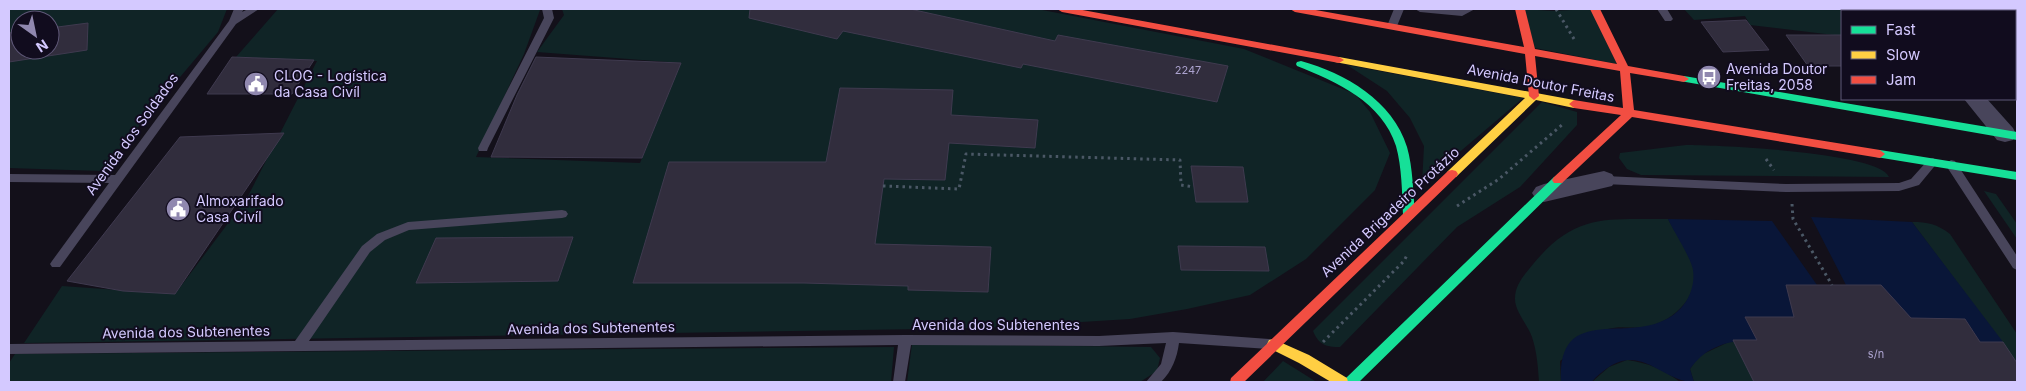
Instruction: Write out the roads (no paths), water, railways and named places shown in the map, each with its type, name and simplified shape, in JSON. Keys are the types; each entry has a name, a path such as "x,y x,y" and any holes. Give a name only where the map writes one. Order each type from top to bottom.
{"main road":[{"name":"Avenida Doutor Freitas","path":"1062,9 1630,114 2017,176"},
{"name":"Avenida Doutor Freitas","path":"1295,9 1530,50 1625,69 2011,135"},
{"path":"1520,9 1530,50 1534,96"},
{"path":"1351,382 1544,193 1630,114 1625,69 1595,9"},
{"path":"1248,43 1310,67 1356,89 1378,106 1392,122 1401,145 1409,215"},
{"name":"Avenida Brigadeiro Protázio","path":"1236,382 1273,344 1534,96"},
{"path":"1273,344 1304,359 1342,382"}],"street":[{"path":"1976,100 2011,135"},
{"path":"1544,193 1604,180"}],"lane":[{"path":"233,22 239,9"},
{"path":"233,22 254,9"},
{"path":"483,148 549,18 547,9"},
{"path":"1392,26 1399,9"},
{"path":"1420,9 1462,14 1470,9"},
{"path":"1662,9 1668,19"},
{"name":"Avenida dos Soldados","path":"56,264 116,179 233,22"},
{"path":"1604,180 1786,188 1899,187 1915,182 1933,162"},
{"path":"1951,164 2017,265"},
{"path":"9,178 116,179"},
{"path":"298,346 366,249 381,237 408,226 562,214"},
{"path":"1152,382 1164,373 1171,360 1173,337"},
{"name":"Avenida dos Subtenentes","path":"9,349 905,340 1098,341 1173,337 1273,344"},
{"path":"899,382 905,340"}],"water":[{"path":"1811,217 1912,222 2003,342 1980,342 1965,319 1911,318 1846,285"},
{"path":"1668,219 1772,221 1817,285 1786,285 1794,317 1745,317 1757,340 1728,343 1703,355 1690,369 1694,382 1672,376 1641,362 1630,360 1619,362 1606,369 1592,382 1561,382 1563,356 1572,340 1586,332 1644,326 1664,321 1684,304 1692,286 1693,270 1686,252"}],"place":[{"name":"Avenida Doutor Freitas, 2058","path":"1709,77"},
{"name":"CLOG - Logística da Casa Civíl","path":"256,84"},
{"name":"Almoxarifado Casa Civíl","path":"178,209"}]}
